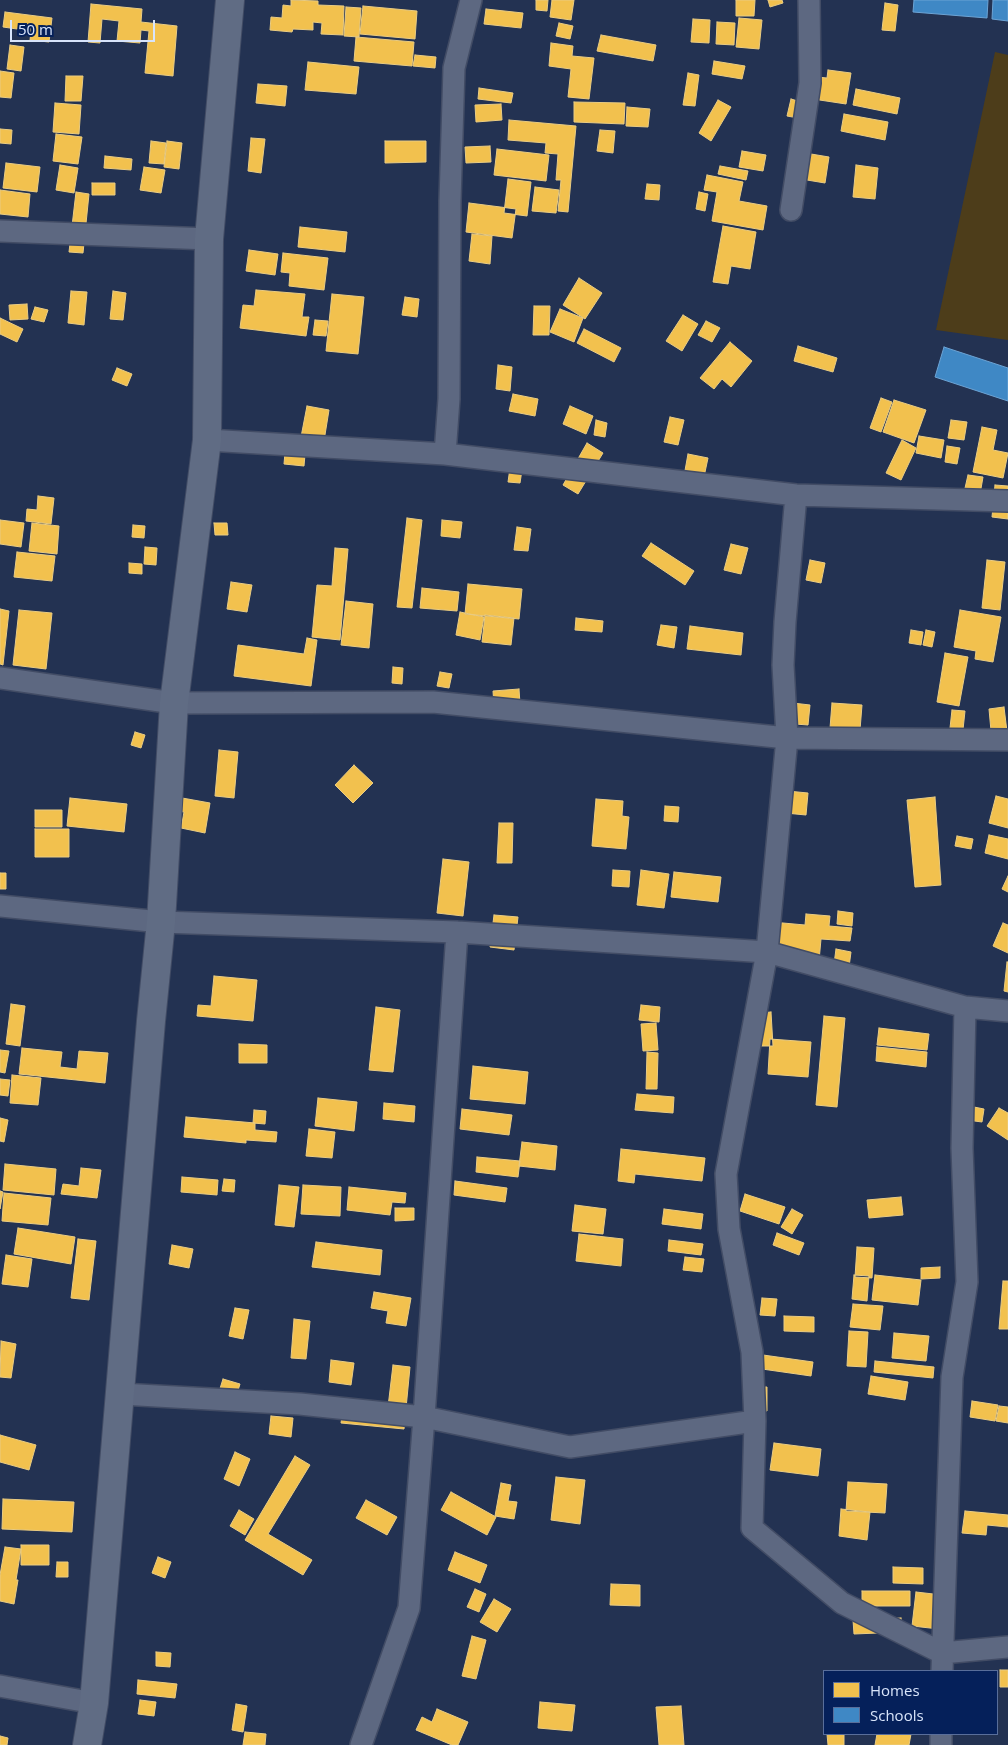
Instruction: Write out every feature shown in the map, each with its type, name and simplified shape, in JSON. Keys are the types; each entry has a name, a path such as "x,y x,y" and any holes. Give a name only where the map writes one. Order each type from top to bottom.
{"street":[{"path":"87,1745 94,1703 150,1031 161,922 174,703 206,440 209,239 230,0"},
{"path":"445,454 449,399 450,201 454,68 471,0"},
{"path":"791,210 810,83 809,0"},
{"path":"0,231 209,239"},
{"path":"206,440 445,454 796,495 1008,501"},
{"path":"796,495 783,665 787,738 767,952 726,1174 729,1229 752,1352 755,1420 752,1528 842,1603 942,1662 1008,1647"},
{"path":"0,678 174,703 433,702 787,738 1008,740"},
{"path":"0,906 161,922 457,932 767,952 965,1007 1008,1010"},
{"path":"361,1745 409,1608 457,932"},
{"path":"942,1662 952,1378 966,1282 962,1148 965,1007"},
{"path":"120,1394 300,1404 424,1417 570,1447 755,1420"},
{"path":"0,1686 94,1703"}],"shaded area":[{"path":"995,52 1008,55 1008,340 936,330"}],"building: Homes":[{"path":"291,0 318,1 318,5 344,6 343,35 321,34 322,23 313,22 313,30 293,29 292,32 270,30 271,17 282,18 283,5 291,6"},
{"path":"536,0 548,0 547,11 536,10"},
{"path":"552,0 574,0 571,20 550,17"},
{"path":"736,0 755,0 754,16 736,16"},
{"path":"768,0 782,0 783,3 770,7"},
{"path":"885,3 898,5 895,31 882,30"},
{"path":"91,4 142,9 141,22 177,26 173,76 145,73 149,31 141,30 140,43 117,41 119,21 102,19 100,43 88,42"},
{"path":"363,6 417,11 415,39 360,34"},
{"path":"346,7 361,8 359,37 344,36"},
{"path":"486,9 523,13 521,28 484,24"},
{"path":"5,12 52,18 49,42 30,40 31,31 3,27"},
{"path":"739,18 762,20 759,49 736,47"},
{"path":"693,19 710,20 709,43 691,42"},
{"path":"717,22 735,23 734,45 716,44"},
{"path":"559,23 573,26 570,39 556,36"},
{"path":"601,35 656,45 653,61 597,51"},
{"path":"356,37 414,42 412,66 354,61"},
{"path":"551,43 573,46 572,56 594,58 589,99 568,97 571,69 549,66"},
{"path":"10,45 24,47 21,71 7,69"},
{"path":"415,55 436,57 435,68 413,66"},
{"path":"714,61 745,66 742,79 712,74"},
{"path":"308,62 359,67 356,94 305,90"},
{"path":"828,70 851,73 846,104 813,99 817,77 827,78"},
{"path":"0,71 14,73 11,98 0,97"},
{"path":"688,73 699,75 695,106 683,105"},
{"path":"66,76 83,76 81,101 65,101"},
{"path":"258,84 287,86 285,106 256,103"},
{"path":"479,88 513,93 511,103 478,99"},
{"path":"856,89 900,98 897,114 853,105"},
{"path":"791,99 801,102 798,118 787,116"},
{"path":"718,100 731,107 711,141 699,133"},
{"path":"574,102 625,103 624,124 574,122"},
{"path":"55,103 81,105 79,134 53,132"},
{"path":"501,104 502,120 476,122 475,105"},
{"path":"627,107 650,109 648,127 626,126"},
{"path":"844,114 888,122 885,140 841,131"},
{"path":"509,120 576,126 568,212 558,211 561,180 556,180 558,154 545,153 546,143 508,140"},
{"path":"0,129 12,130 11,144 0,143"},
{"path":"600,130 615,131 613,153 597,151"},
{"path":"56,134 82,137 78,164 53,161"},
{"path":"251,138 265,139 261,173 248,171"},
{"path":"151,141 166,143 164,164 149,163"},
{"path":"167,141 182,143 179,169 164,167"},
{"path":"385,141 426,141 426,162 385,163"},
{"path":"490,146 491,162 466,163 465,147"},
{"path":"497,149 549,155 546,181 494,175"},
{"path":"742,151 766,155 763,171 739,167"},
{"path":"793,151 829,157 825,183 789,177"},
{"path":"105,156 132,159 131,170 104,168"},
{"path":"6,163 40,167 37,192 3,188"},
{"path":"60,165 78,168 74,193 56,190"},
{"path":"856,165 878,168 875,199 853,197"},
{"path":"720,166 748,171 746,180 718,174"},
{"path":"144,167 165,170 161,193 140,190"},
{"path":"707,175 743,182 739,201 767,206 763,230 712,221 717,192 704,190"},
{"path":"508,179 531,182 527,216 504,213"},
{"path":"92,183 115,183 115,195 92,195"},
{"path":"647,184 660,185 659,200 645,199"},
{"path":"535,187 559,190 556,213 532,211"},
{"path":"0,190 30,194 28,217 0,214"},
{"path":"76,192 89,194 83,253 69,252"},
{"path":"699,192 708,194 705,211 696,209"},
{"path":"469,203 516,209 512,238 466,232"},
{"path":"723,226 756,232 750,269 731,266 728,284 713,282"},
{"path":"300,227 347,232 345,252 298,247"},
{"path":"472,234 492,236 490,264 469,261"},
{"path":"249,250 278,254 275,275 246,271"},
{"path":"283,253 328,258 324,290 289,286 290,273 281,272"},
{"path":"579,278 602,293 585,319 563,305"},
{"path":"256,290 305,294 302,317 309,317 306,336 240,328 243,305 254,306"},
{"path":"71,291 87,292 84,325 68,323"},
{"path":"113,291 126,293 123,320 110,319"},
{"path":"332,294 364,297 358,354 326,351"},
{"path":"405,297 419,299 417,317 402,315"},
{"path":"27,304 28,319 10,320 9,305"},
{"path":"534,306 550,306 549,335 533,335"},
{"path":"35,307 48,310 44,322 31,319"},
{"path":"560,309 583,318 574,342 550,332"},
{"path":"683,315 698,324 682,351 666,341"},
{"path":"0,318 23,329 17,342 0,334"},
{"path":"315,320 328,321 326,336 313,335"},
{"path":"706,321 720,328 712,342 698,335"},
{"path":"584,329 621,348 614,362 577,343"},
{"path":"730,342 752,361 731,387 722,379 714,389 700,378"},
{"path":"798,346 837,358 833,372 794,361"},
{"path":"498,365 512,367 510,391 496,389"},
{"path":"117,368 132,374 127,386 112,380"},
{"path":"513,394 538,399 535,416 509,411"},
{"path":"881,398 892,402 881,432 870,428"},
{"path":"894,400 926,410 914,443 883,432"},
{"path":"307,406 329,410 324,441 301,437"},
{"path":"570,406 593,416 586,434 563,424"},
{"path":"670,417 684,420 678,445 664,442"},
{"path":"596,420 607,423 605,437 594,435"},
{"path":"951,420 967,422 964,440 948,438"},
{"path":"982,427 997,430 993,450 1008,453 1003,478 973,472"},
{"path":"919,436 944,440 941,458 916,453"},
{"path":"902,440 916,448 901,480 886,473"},
{"path":"286,441 306,443 304,466 284,464"},
{"path":"587,443 603,453 578,494 563,485"},
{"path":"947,446 960,448 957,464 945,462"},
{"path":"688,454 708,458 701,491 682,487"},
{"path":"510,468 522,470 520,483 508,482"},
{"path":"968,475 983,477 979,500 963,497"},
{"path":"995,485 1008,486 1008,519 992,517"},
{"path":"38,496 54,498 51,524 26,521 27,509 37,510"},
{"path":"407,518 422,520 412,608 397,607"},
{"path":"0,520 24,523 21,547 0,544"},
{"path":"442,520 462,522 460,538 441,536"},
{"path":"32,523 59,526 57,554 29,551"},
{"path":"214,523 227,523 228,535 215,535"},
{"path":"133,525 145,526 144,538 132,537"},
{"path":"517,527 531,529 528,551 514,550"},
{"path":"651,543 694,571 685,585 642,556"},
{"path":"731,544 748,548 741,574 724,570"},
{"path":"145,547 157,548 156,565 144,564"},
{"path":"335,548 348,549 340,640 312,637 317,585 332,586"},
{"path":"17,552 55,556 52,581 14,577"},
{"path":"810,560 825,563 821,583 806,580"},
{"path":"987,560 1005,562 1000,610 982,608"},
{"path":"129,563 142,564 142,574 129,573"},
{"path":"231,582 252,585 247,612 227,609"},
{"path":"468,584 522,589 519,619 465,614"},
{"path":"422,588 459,592 457,611 420,608"},
{"path":"346,601 373,604 369,648 341,645"},
{"path":"0,609 9,611 3,665 0,664"},
{"path":"19,610 52,613 46,669 13,665"},
{"path":"960,610 1001,617 993,662 975,659 976,651 954,647"},
{"path":"460,612 484,617 480,640 456,635"},
{"path":"485,615 514,618 511,645 482,642"},
{"path":"576,618 603,621 602,632 575,630"},
{"path":"661,625 677,627 674,648 657,645"},
{"path":"690,626 743,633 741,655 687,649"},
{"path":"911,630 923,632 921,645 909,643"},
{"path":"926,630 935,632 932,647 923,645"},
{"path":"307,638 317,640 311,686 234,676 238,645 304,654"},
{"path":"945,653 968,657 959,706 937,702"},
{"path":"393,667 403,668 402,684 392,683"},
{"path":"440,672 452,674 449,688 437,686"},
{"path":"519,689 520,704 494,706 493,691"},
{"path":"784,702 810,705 808,725 782,723"},
{"path":"832,703 862,705 860,730 830,728"},
{"path":"1004,707 1008,740 992,742 989,709"},
{"path":"952,710 965,711 962,739 949,737"},
{"path":"135,732 145,735 141,748 131,745"},
{"path":"219,750 238,752 234,798 215,796"},
{"path":"354,765 373,783 353,803 335,785"},
{"path":"777,790 808,793 806,815 775,812"},
{"path":"171,796 210,803 205,833 181,828 184,812 169,810"},
{"path":"996,796 1008,799 1008,828 989,823"},
{"path":"935,797 941,885 915,887 907,800"},
{"path":"70,798 127,804 124,832 67,826"},
{"path":"596,799 623,801 622,816 629,817 626,849 592,846"},
{"path":"665,806 679,807 678,822 664,821"},
{"path":"35,810 62,810 62,827 35,827"},
{"path":"499,823 513,823 512,863 497,863"},
{"path":"35,829 69,829 69,857 35,857"},
{"path":"989,835 1008,839 1008,859 985,853"},
{"path":"957,836 973,839 971,849 955,846"},
{"path":"443,859 469,862 463,916 437,913"},
{"path":"613,870 630,871 629,887 612,886"},
{"path":"641,870 669,874 664,908 637,905"},
{"path":"674,872 721,877 718,902 671,897"},
{"path":"0,873 6,873 6,889 0,889"},
{"path":"1008,876 1008,892 1002,889"},
{"path":"838,911 853,913 852,926 837,924"},
{"path":"806,914 830,916 829,926 852,928 850,941 821,939 818,972 787,969 789,949 770,947 772,922 805,925"},
{"path":"494,915 518,917 514,950 490,947"},
{"path":"1003,923 1008,925 1008,953 993,946"},
{"path":"836,949 851,952 849,967 834,964"},
{"path":"1008,962 1008,992 1004,991"},
{"path":"214,976 257,980 253,1021 197,1016 198,1005 211,1006"},
{"path":"11,1004 25,1006 20,1046 6,1044"},
{"path":"641,1005 660,1007 659,1022 639,1020"},
{"path":"376,1007 400,1010 393,1072 369,1070"},
{"path":"771,1012 773,1046 759,1046 757,1013"},
{"path":"824,1016 845,1018 837,1107 816,1105"},
{"path":"656,1023 658,1050 643,1051 641,1024"},
{"path":"879,1028 929,1034 927,1050 877,1045"},
{"path":"770,1039 811,1042 808,1077 768,1074"},
{"path":"239,1044 267,1045 267,1063 239,1063"},
{"path":"877,1047 927,1052 926,1067 876,1061"},
{"path":"22,1048 62,1052 60,1067 77,1069 79,1051 108,1053 105,1083 19,1074"},
{"path":"0,1050 9,1051 5,1073 0,1072"},
{"path":"647,1052 658,1053 657,1089 646,1089"},
{"path":"473,1066 528,1072 525,1104 470,1099"},
{"path":"12,1075 41,1078 38,1105 10,1103"},
{"path":"0,1079 10,1080 8,1096 0,1095"},
{"path":"637,1094 674,1097 673,1113 635,1110"},
{"path":"318,1098 357,1102 354,1131 315,1126"},
{"path":"384,1103 415,1106 414,1122 383,1119"},
{"path":"969,1106 984,1109 982,1122 967,1120"},
{"path":"999,1108 1008,1113 1008,1140 987,1126"},
{"path":"462,1109 512,1115 509,1135 460,1129"},
{"path":"254,1110 266,1111 265,1124 253,1123"},
{"path":"186,1117 255,1123 255,1130 277,1132 276,1142 246,1140 246,1143 184,1137"},
{"path":"0,1118 8,1120 4,1142 0,1141"},
{"path":"309,1129 335,1132 332,1158 306,1156"},
{"path":"522,1142 557,1146 555,1170 519,1166"},
{"path":"621,1149 705,1158 702,1181 635,1174 634,1183 618,1181"},
{"path":"477,1157 520,1161 518,1177 476,1172"},
{"path":"5,1164 56,1169 54,1195 3,1190"},
{"path":"81,1168 101,1170 97,1198 61,1194 63,1184 79,1186"},
{"path":"182,1177 218,1180 217,1195 181,1192"},
{"path":"224,1179 235,1180 234,1192 222,1191"},
{"path":"455,1181 507,1188 505,1202 454,1195"},
{"path":"279,1185 299,1187 294,1227 275,1225"},
{"path":"303,1185 341,1187 340,1216 301,1214"},
{"path":"349,1187 406,1193 405,1203 392,1202 390,1215 347,1210"},
{"path":"0,1191 3,1192 0,1209"},
{"path":"4,1193 51,1198 48,1225 2,1221"},
{"path":"745,1194 785,1207 779,1224 740,1211"},
{"path":"901,1197 903,1215 869,1218 867,1200"},
{"path":"575,1205 606,1209 603,1234 572,1231"},
{"path":"395,1208 414,1208 414,1220 395,1221"},
{"path":"664,1209 703,1214 701,1229 662,1224"},
{"path":"792,1209 803,1215 792,1234 781,1227"},
{"path":"18,1228 75,1237 71,1264 14,1254"},
{"path":"777,1233 804,1243 799,1255 773,1245"},
{"path":"579,1234 623,1239 621,1266 576,1261"},
{"path":"78,1239 96,1241 89,1300 71,1298"},
{"path":"669,1240 703,1244 701,1255 668,1251"},
{"path":"316,1242 382,1250 380,1275 312,1267"},
{"path":"172,1245 193,1249 189,1268 169,1264"},
{"path":"857,1247 874,1248 872,1278 855,1277"},
{"path":"6,1255 32,1259 28,1287 2,1284"},
{"path":"685,1257 704,1259 702,1272 683,1270"},
{"path":"940,1267 940,1278 921,1279 921,1268"},
{"path":"854,1275 869,1276 867,1301 852,1299"},
{"path":"875,1275 921,1280 918,1305 872,1300"},
{"path":"1003,1281 1008,1281 1008,1329 999,1329"},
{"path":"374,1292 411,1298 406,1326 386,1323 388,1311 371,1308"},
{"path":"762,1298 777,1299 775,1316 760,1315"},
{"path":"853,1304 883,1306 880,1330 850,1327"},
{"path":"235,1308 249,1310 243,1339 229,1336"},
{"path":"784,1316 814,1317 814,1332 784,1331"},
{"path":"294,1319 310,1321 306,1359 291,1358"},
{"path":"849,1331 868,1332 866,1367 847,1366"},
{"path":"894,1333 929,1336 926,1361 892,1358"},
{"path":"1,1341 16,1344 11,1378 0,1377"},
{"path":"763,1355 813,1362 811,1376 762,1369"},
{"path":"331,1360 354,1363 351,1385 329,1382"},
{"path":"875,1361 934,1367 933,1378 874,1372"},
{"path":"393,1365 410,1367 404,1429 341,1423 344,1402 388,1407"},
{"path":"871,1376 908,1382 905,1400 868,1394"},
{"path":"223,1379 240,1384 235,1400 218,1395"},
{"path":"753,1387 767,1387 767,1411 754,1411"},
{"path":"972,1401 998,1405 995,1421 970,1417"},
{"path":"999,1406 1008,1407 1008,1423 996,1421"},
{"path":"271,1416 293,1418 291,1437 269,1434"},
{"path":"0,1435 36,1445 29,1470 0,1462"},
{"path":"774,1443 821,1449 818,1476 770,1470"},
{"path":"235,1452 250,1459 239,1486 224,1479"},
{"path":"295,1456 310,1465 268,1534 312,1560 303,1575 245,1540"},
{"path":"556,1477 585,1480 580,1524 551,1520"},
{"path":"848,1482 887,1484 885,1513 846,1511"},
{"path":"501,1483 511,1485 508,1501 517,1502 514,1519 495,1516"},
{"path":"451,1492 496,1517 487,1535 441,1510"},
{"path":"3,1499 74,1502 72,1532 2,1529"},
{"path":"366,1500 397,1517 387,1535 356,1518"},
{"path":"841,1509 870,1512 867,1540 839,1536"},
{"path":"239,1510 254,1519 245,1535 230,1526"},
{"path":"965,1511 1008,1515 1008,1527 987,1525 986,1535 962,1533"},
{"path":"21,1545 49,1545 49,1565 21,1565"},
{"path":"5,1547 21,1549 14,1604 0,1601 0,1575"},
{"path":"455,1552 487,1565 480,1583 448,1570"},
{"path":"158,1557 171,1562 165,1578 152,1573"},
{"path":"57,1562 68,1562 68,1577 56,1577"},
{"path":"893,1567 923,1568 923,1584 893,1583"},
{"path":"611,1584 640,1585 640,1606 610,1605"},
{"path":"475,1589 486,1594 479,1612 467,1607"},
{"path":"862,1591 910,1591 910,1606 862,1606"},
{"path":"916,1592 942,1595 939,1629 912,1626"},
{"path":"494,1599 511,1609 497,1632 480,1622"},
{"path":"901,1618 902,1632 854,1634 853,1620"},
{"path":"472,1636 486,1640 476,1679 462,1676"},
{"path":"156,1652 171,1653 170,1667 156,1666"},
{"path":"1000,1670 1008,1670 1008,1687 1000,1687"},
{"path":"138,1680 177,1684 175,1698 137,1694"},
{"path":"140,1700 156,1702 154,1716 138,1714"},
{"path":"540,1702 575,1705 572,1731 538,1728"},
{"path":"236,1704 247,1706 243,1732 232,1730"},
{"path":"681,1706 684,1745 659,1745 656,1707"},
{"path":"437,1709 468,1722 458,1745 452,1745 416,1730 422,1717 432,1722"},
{"path":"245,1732 266,1734 265,1745 243,1745"},
{"path":"827,1735 844,1735 844,1745 828,1745"},
{"path":"877,1735 911,1735 909,1745 875,1745"},
{"path":"0,1736 8,1738 7,1745 0,1745"}],"building: Schools":[{"path":"914,0 988,0 987,18 913,12"},
{"path":"993,0 1008,0 1008,21 992,19"},
{"path":"944,347 1008,368 1008,401 935,377"}]}
